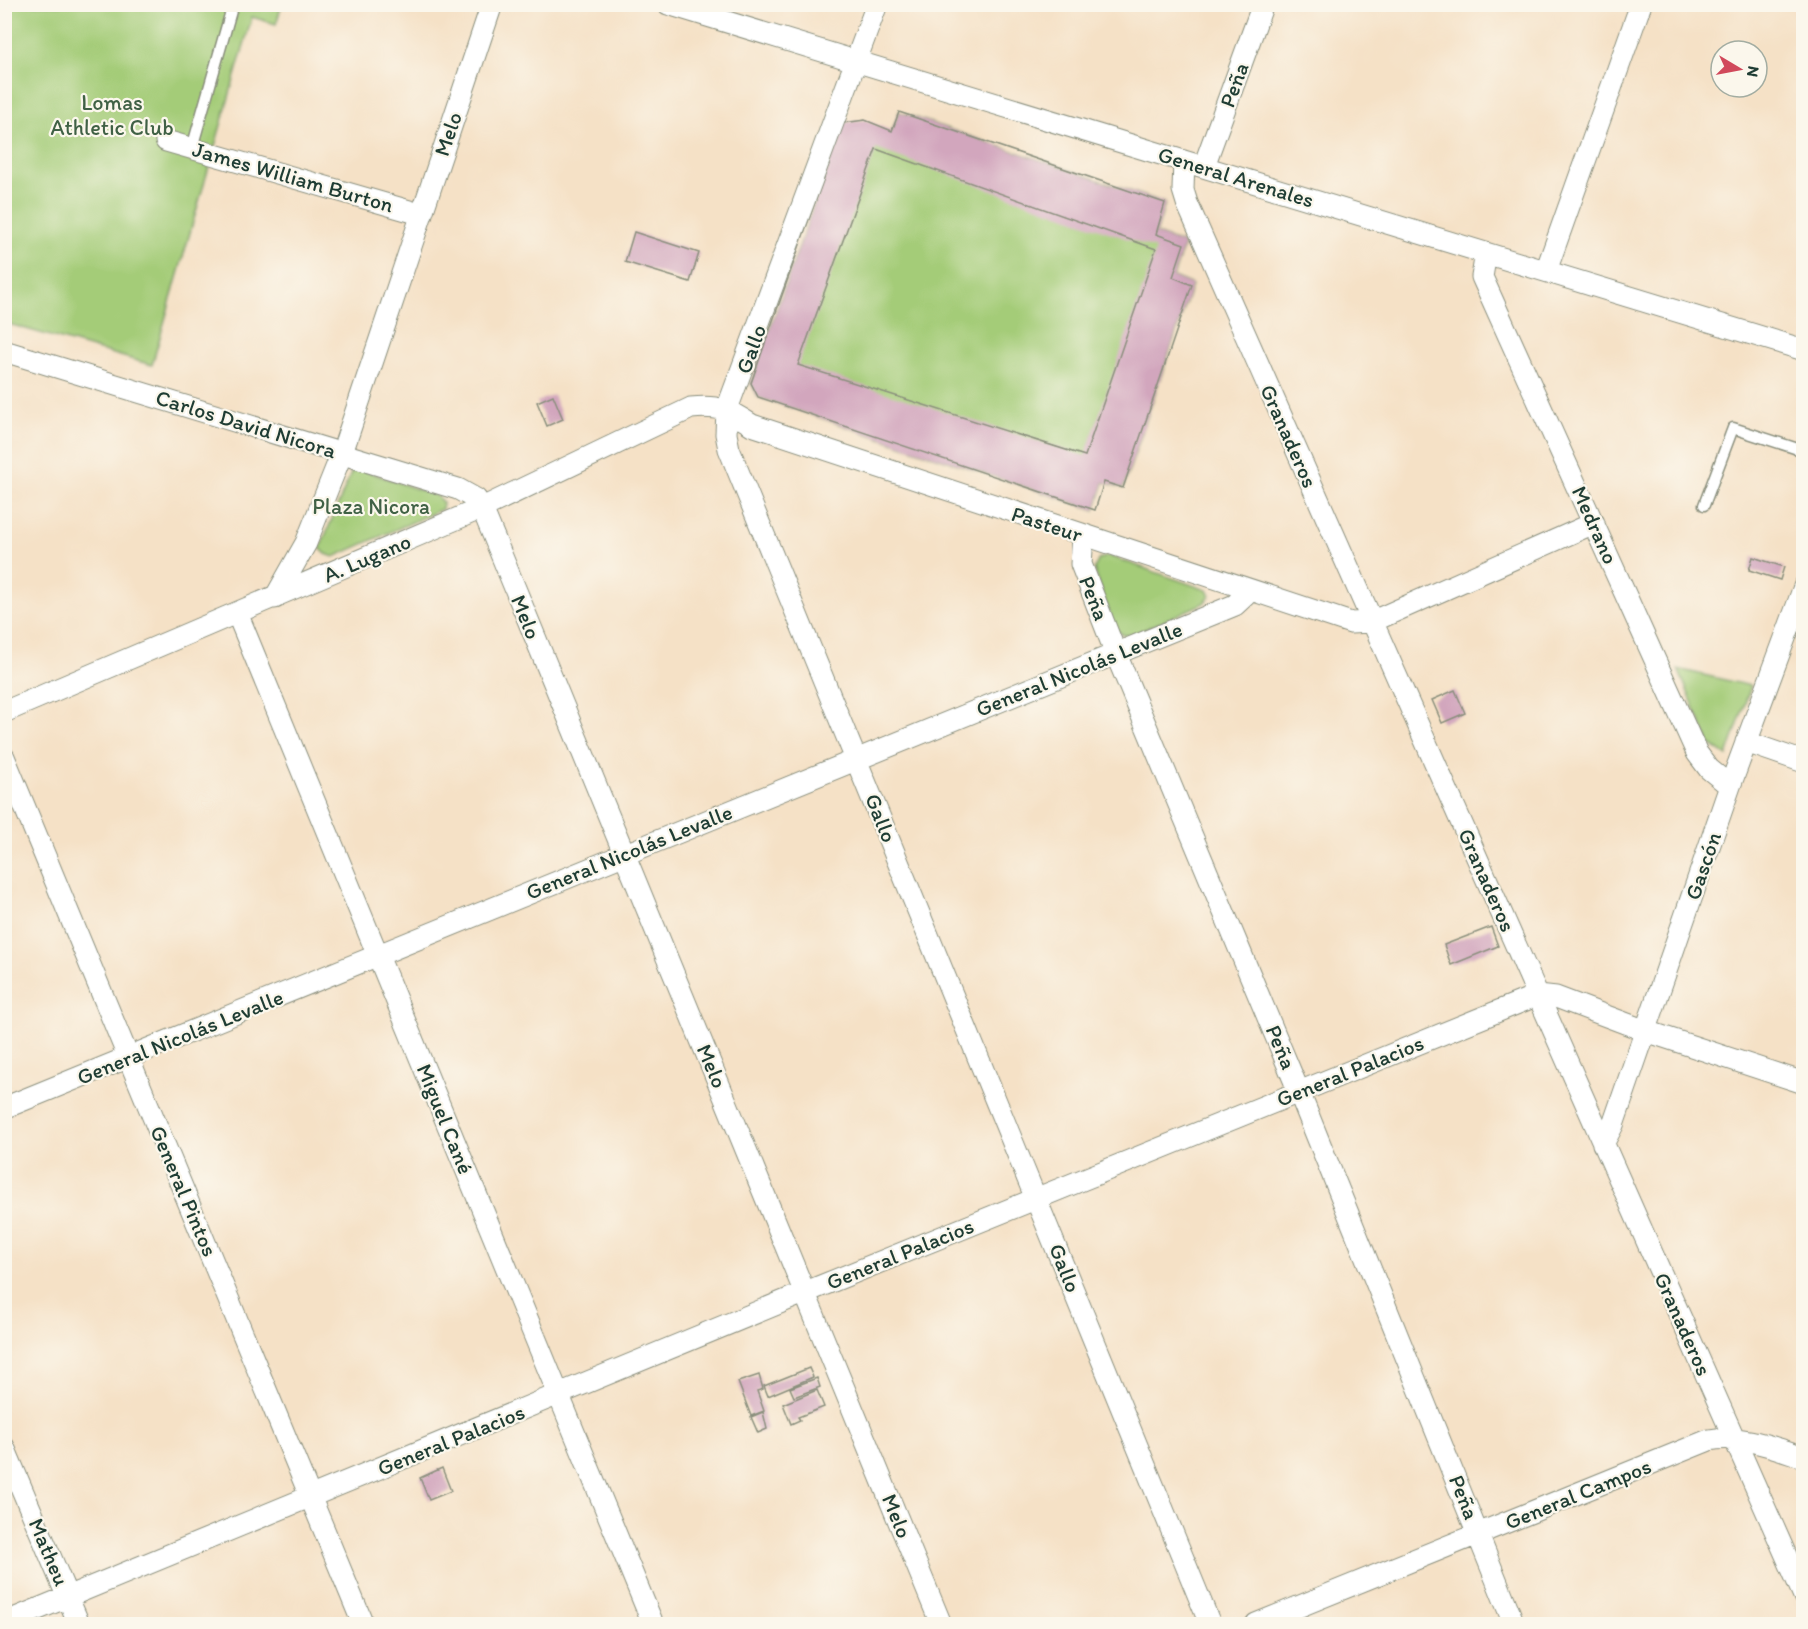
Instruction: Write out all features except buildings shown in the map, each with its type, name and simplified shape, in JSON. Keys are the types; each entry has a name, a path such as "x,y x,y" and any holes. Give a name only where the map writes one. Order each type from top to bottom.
{"street":[{"name":"Melo","path":"275,598 306,543 342,453 492,4"},
{"name":"General Arenales","path":"668,4 1803,350"},
{"name":"Gallo","path":"877,4 727,409 726,434 729,449 1210,1624"},
{"name":"Peña","path":"1204,166 1263,4"},
{"path":"1546,271 1641,4"},
{"name":"James William Burton","path":"166,141 420,214"},
{"name":"Granaderos","path":"1184,161 1183,190 1187,203 1803,1596"},
{"name":"Medrano","path":"1486,253 1482,277 1697,753 1709,769 1730,786"},
{"name":"Carlos David Nicora","path":"4,351 458,489 476,499 482,508"},
{"name":"A. Lugano","path":"4,712 482,508 691,408 709,406 727,409"},
{"name":"Pasteur","path":"727,409 752,425 1083,536 1351,623 1371,622"},
{"name":"Melo","path":"482,508 941,1624"},
{"path":"1371,622 1594,523"},
{"name":"Peña","path":"1083,536 1081,564 1116,654 1299,1092 1514,1624"},
{"name":"Gascón","path":"1603,1144 1646,1031 1730,786 1803,587"},
{"name":"General Nicolás Levalle","path":"4,1108 1235,605 1250,591"},
{"name":"Miguel Cané","path":"237,613 653,1624"},
{"path":"1746,742 1803,762"},
{"name":"General Pintos","path":"4,757 363,1624"},
{"path":"1538,995 1556,997 1646,1031 1803,1083"},
{"name":"General Palacios","path":"4,1623 806,1292 1538,995"},
{"name":"General Campos","path":"1256,1624 1709,1440 1734,1439 1764,1444 1803,1457"},
{"name":"Matheu","path":"4,1447 79,1624"}],"lane":[{"path":"192,148 233,4"},
{"path":"1704,505 1733,428 1803,451"}],"green space":[{"name":"Lomas Athletic Club","path":"4,5 282,5 276,24 252,17 152,365 5,323"},
{"path":"899,112 1165,203 1156,234 1184,244 1173,277 1192,285 1123,488 1104,482 1095,510 758,397 751,383 843,123 892,131"},
{"name":"Plaza Nicora","path":"360,469 437,496 443,503 442,509 334,557 326,554 320,548 352,471"},
{"path":"1109,556 1207,590 1210,596 1204,603 1134,634 1124,635 1115,630 1094,569 1099,559"},
{"path":"1678,669 1751,686 1727,756 1710,744"}]}
